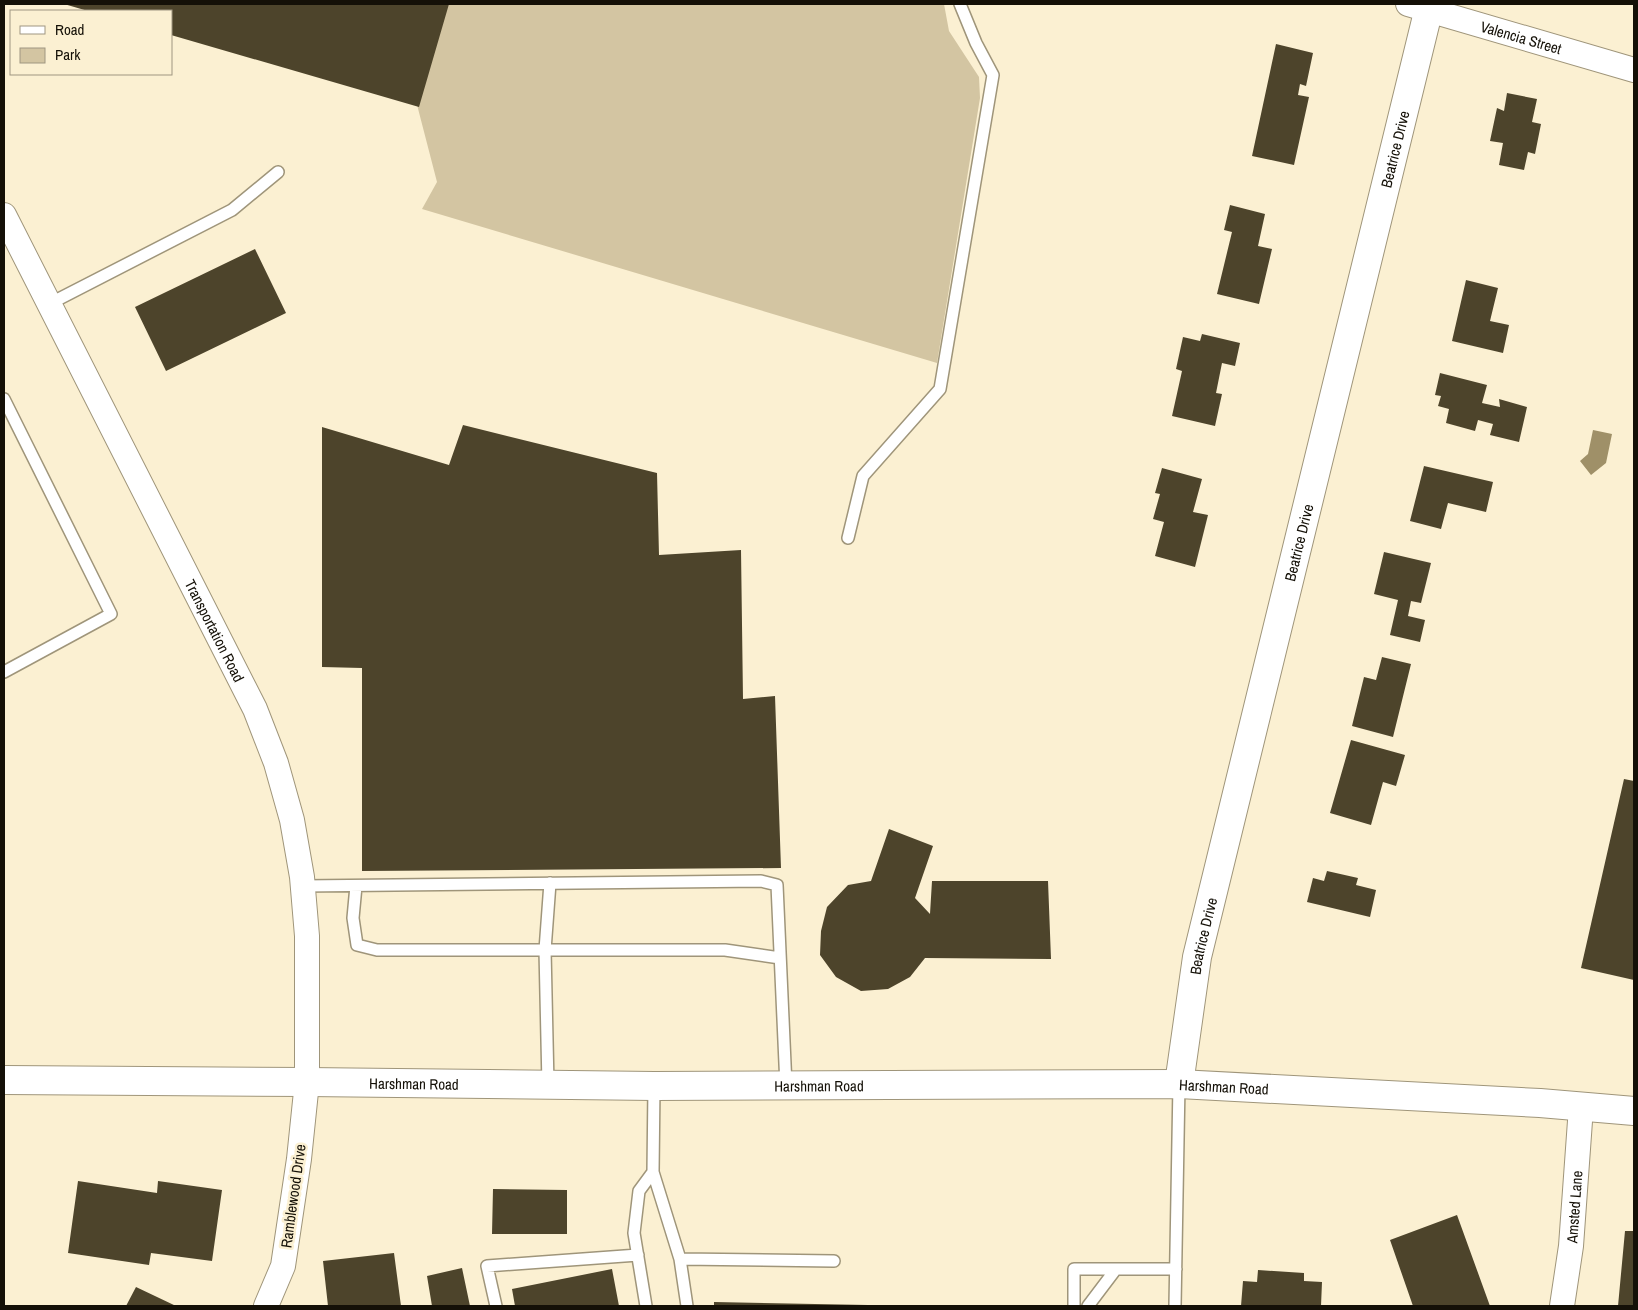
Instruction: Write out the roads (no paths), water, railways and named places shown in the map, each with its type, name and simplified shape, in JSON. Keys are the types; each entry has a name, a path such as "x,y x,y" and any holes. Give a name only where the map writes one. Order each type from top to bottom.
{"main road":[{"name":"Beatrice Drive","path":"1179,1084 1197,957 1422,6"},
{"name":"Harshman Road","path":"4,1080 654,1086 1179,1084 1540,1103 1634,1112"}],"street":[{"name":"Valencia Street","path":"1422,6 1634,70"},
{"name":"Transportation Road","path":"6,225 49,304 255,708 276,763 292,820 303,886 307,936 307,1082"},
{"name":"Ramblewood Drive","path":"266,1306 283,1266 299,1159 307,1082"},
{"name":"Amsted Lane","path":"1562,1306 1572,1246 1581,1107"}],"lane":[{"path":"848,538 863,476 940,389 993,75 976,43 960,4"},
{"path":"49,304 232,210 278,172"},
{"path":"4,399 111,614 4,672"},
{"path":"303,886 761,881 777,885 786,1086"},
{"path":"548,1085 545,950 550,884"},
{"path":"356,886 353,918 357,945 378,950 725,950 780,958"},
{"path":"1175,1306 1179,1084"},
{"path":"654,1086 653,1172 680,1259 687,1306"},
{"path":"646,1306 634,1233 639,1191 653,1172"},
{"path":"496,1306 487,1266 638,1255"},
{"path":"680,1259 834,1261"},
{"path":"1074,1306 1074,1269 1176,1269"},
{"path":"1088,1306 1116,1269"}]}
